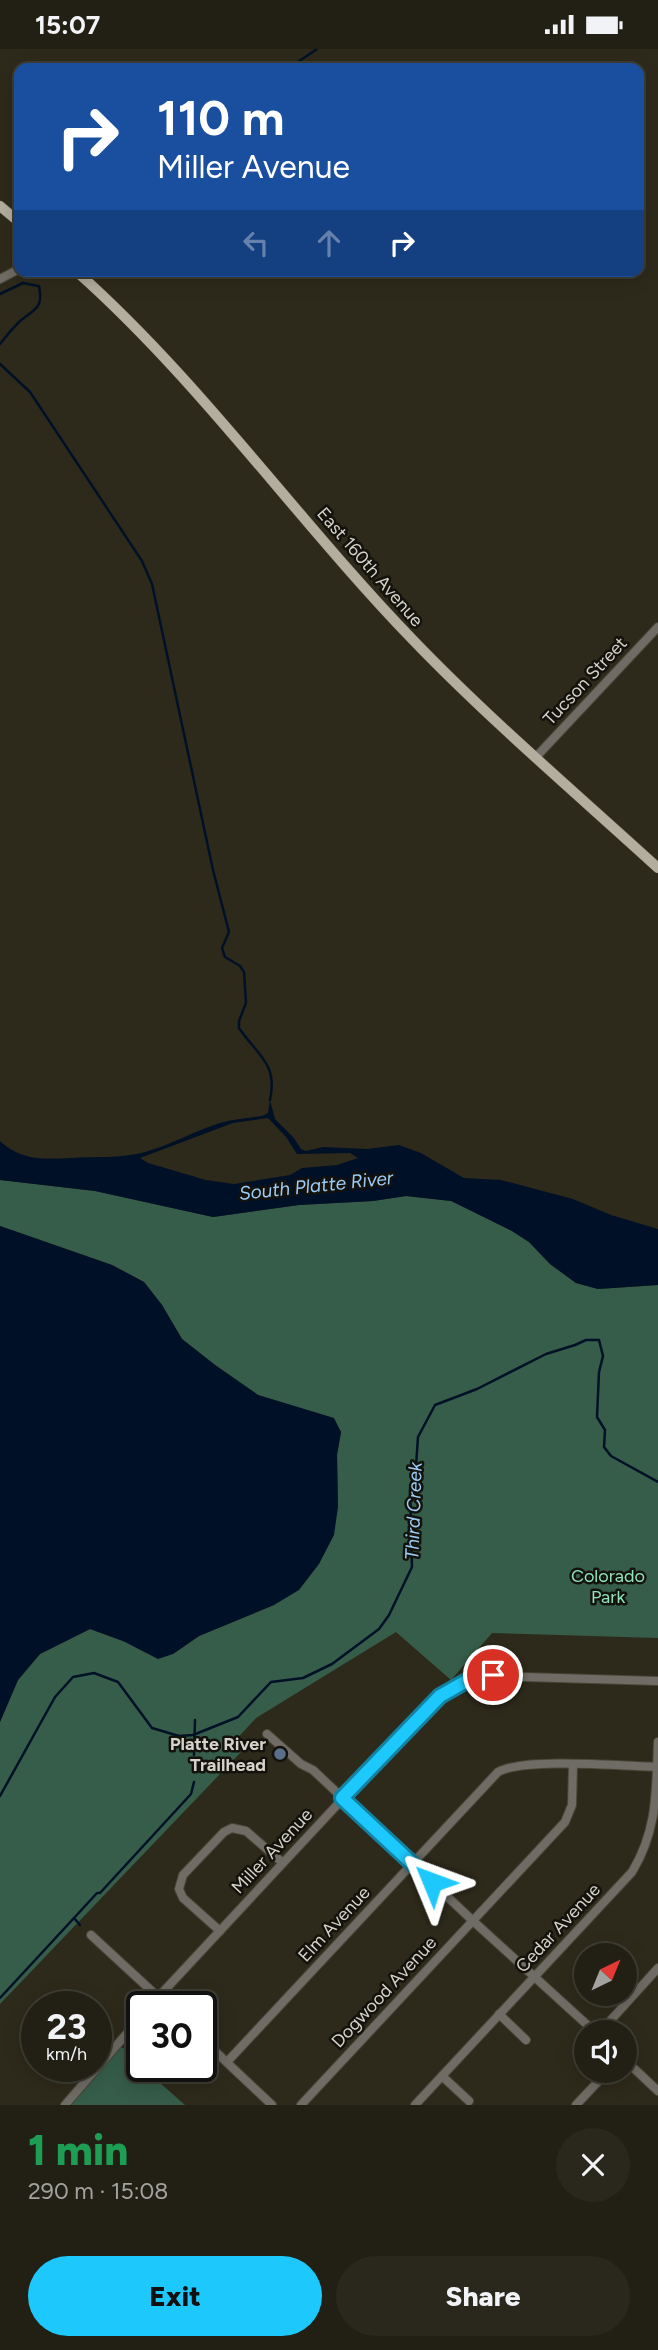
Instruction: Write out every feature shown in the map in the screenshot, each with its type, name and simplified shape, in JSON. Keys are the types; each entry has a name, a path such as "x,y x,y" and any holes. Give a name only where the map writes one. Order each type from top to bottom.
{"main road":[{"path":"0,206 14,218"},
{"path":"78,277 94,288"},
{"name":"East 160th Avenue","path":"82,277 216,414 413,640 536,757 658,867"}],"street":[{"name":"Tucson Street","path":"536,757 658,627"},
{"name":"Miller Avenue","path":"164,1991 432,1703 450,1689 470,1679 493,1675 658,1681"},
{"path":"267,1734 313,1770 472,1920 583,2020"},
{"name":"Cedar Avenue","path":"415,2105 627,1878 641,1858 654,1822 658,1742"},
{"name":"Elm Avenue","path":"226,2062 498,1772 523,1764 657,1767"},
{"name":"Dogwood Avenue","path":"301,2105 565,1822 572,1805 573,1765"},
{"path":"220,1931 183,1898 179,1889 183,1875 224,1832 232,1828 246,1831 283,1863"},
{"path":"91,1935 152,1991"},
{"path":"608,2020 658,1968"},
{"path":"499,2014 526,2040"},
{"path":"65,2105 126,2034"},
{"path":"217,2053 272,2105"},
{"path":"637,2071 658,2091"},
{"path":"442,2076 469,2101"},
{"path":"576,2105 597,2083"}],"green space":[{"name":"Colorado Park","path":"0,1180 95,1191 213,1217 299,1205 373,1201 406,1196 452,1201 529,1242 550,1264 576,1283 598,1289 658,1285 658,1638 492,1633 451,1680 396,1632 256,1718 233,1743 241,1752 0,2004 0,1722 18,1680 40,1654 90,1629 173,1654 199,1636 274,1605 338,1507 337,1455 341,1432 333,1418 258,1395 215,1365 182,1339 162,1305 144,1282 112,1265 0,1226"},
{"path":"117,2045 126,2050 126,2082 159,2082 185,2105 65,2105 85,2082 112,2082 112,2051"}],"water":[{"name":"South Platte River","path":"270,1100 275,1119 301,1149 306,1151 323,1147 367,1149 399,1145 421,1153 464,1178 501,1180 573,1199 611,1215 658,1229 658,1285 598,1289 576,1283 550,1264 529,1242 451,1201 406,1196 373,1201 299,1205 213,1217 95,1191 0,1180 0,1141 16,1152 33,1157 51,1159 126,1156 155,1149 220,1123 268,1113","holes":["268,1118 297,1154 350,1153 358,1158 337,1165 302,1168 290,1175 234,1184 206,1180 148,1163 140,1158 233,1123"]},
{"path":"0,1226 112,1265 144,1282 162,1305 182,1339 215,1365 258,1395 334,1418 341,1432 337,1455 338,1507 334,1535 319,1564 299,1590 274,1605 199,1636 173,1654 158,1659 123,1641 90,1629 40,1654 18,1680 0,1722"}],"waterway":[{"path":"296,63 317,49"},
{"path":"0,294 23,283 38,286"},
{"path":"0,344 39,304 39,286"},
{"path":"0,364 30,392 142,561 152,584 213,870 229,932 222,948 225,957 240,966 244,972 246,1003 239,1028 268,1068 272,1087 270,1100"},
{"name":"Third Creek","path":"0,1796 55,1697 73,1677 94,1673 118,1682 152,1728 179,1736 193,1735 238,1717 271,1682 303,1678 332,1664 379,1629 389,1615 412,1567 410,1489 416,1466 418,1437 435,1405 477,1389 546,1354 586,1340 599,1340 603,1356 599,1372 597,1417 605,1430 604,1447 611,1456 658,1482"},
{"name":"Third Creek","path":"194,1755 195,1720"},
{"path":"80,1925 74,1918 191,1794 194,1782"},
{"path":"0,1998 74,1918"}],"place":[{"name":"Platte River Trailhead","path":"280,1754"}],"route":[{"path":"432,1882 342,1798 440,1696 470,1679 493,1675"}]}
